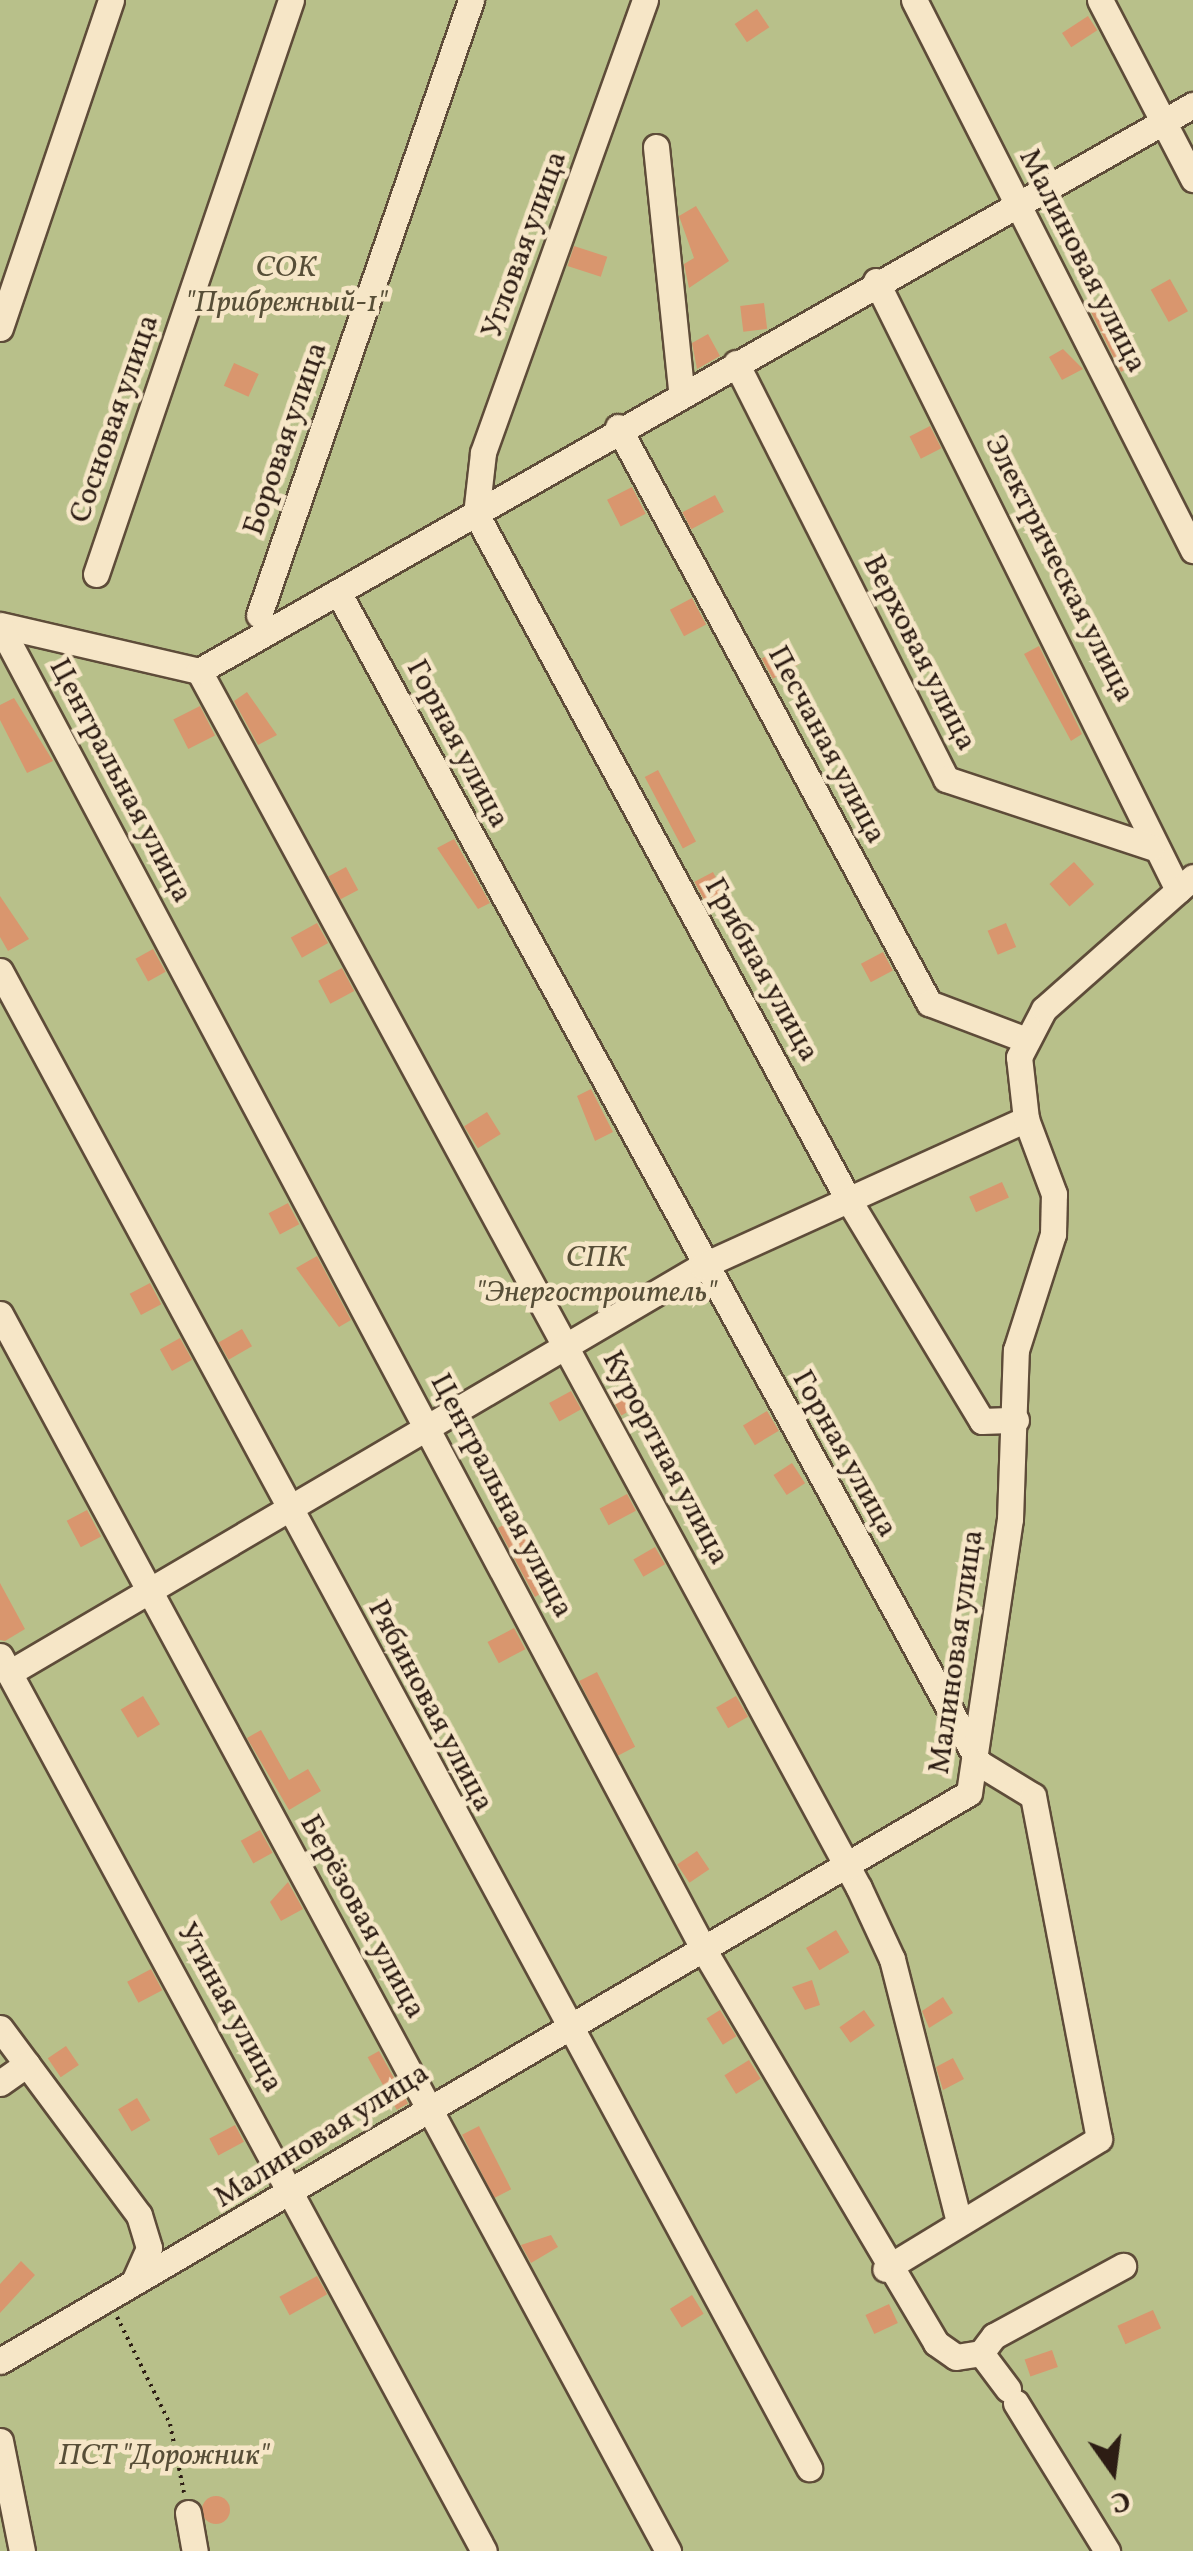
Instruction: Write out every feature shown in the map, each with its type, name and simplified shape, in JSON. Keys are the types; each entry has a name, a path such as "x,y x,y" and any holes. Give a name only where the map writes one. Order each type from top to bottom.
{"street":[{"path":"0,328 111,0"},
{"name":"Сосновая улица","path":"96,574 291,0"},
{"name":"Боровая улица","path":"259,614 471,0"},
{"name":"Угловая улица","path":"476,514 483,453 645,0"},
{"name":"Малиновая улица","path":"914,0 1193,550"},
{"path":"1100,0 1193,180"},
{"path":"0,626 199,671 1159,117 1193,105"},
{"path":"656,147 681,391"},
{"name":"Электрическая улица","path":"876,281 1096,712 1152,847 1185,883"},
{"name":"Верховая улица","path":"736,364 946,779 1152,847"},
{"name":"Песчаная улица","path":"618,427 929,1003 1024,1040"},
{"name":"Грибная улица","path":"476,514 848,1199 982,1421 1016,1420"},
{"name":"Горная улица","path":"338,592 702,1266 979,1763 1033,1796 1099,2140 885,2269"},
{"name":"Центральная улица","path":"0,626 705,1952 885,2269 936,2344 956,2358 982,2353"},
{"name":"Курортная улица","path":"199,671 566,1342 892,1958 959,2222"},
{"path":"1024,1040 1044,1009 1185,883"},
{"name":"Рябиновая улица","path":"0,971 566,2028 810,2468"},
{"name":"Малиновая улица","path":"3,2351 110,2298 293,2194 428,2106 705,1952 960,1802 979,1763 1016,1420 1016,1350 1054,1214 1026,1119 1018,1072 1024,1040"},
{"path":"5,1664 146,1588 702,1266 1026,1119"},
{"name":"Берёзовая улица","path":"0,1314 668,2551"},
{"name":"Утиная улица","path":"5,1664 484,2551"},
{"path":"0,2028 139,2215 149,2248 134,2282"},
{"path":"0,2083 27,2064"},
{"path":"1106,2551 982,2353 994,2336 1123,2266"},
{"path":"0,2441 22,2551"},
{"path":"188,2513 195,2551"}],"path":[{"path":"110,2298 170,2424 188,2513"}],"green space":[{"name":"СПК \"Энергостроитель\"","path":"0,0 1193,0 1193,2551 0,2551"}],"building":[{"path":"757,9 769,27 747,42 735,24"},
{"path":"1088,16 1097,30 1071,47 1062,33"},
{"path":"696,206 729,261 689,288 684,264 694,258 679,216"},
{"path":"574,246 607,257 601,277 568,266"},
{"path":"1170,279 1188,311 1169,322 1151,290"},
{"path":"764,303 767,329 743,332 740,306"},
{"path":"1098,306 1132,366 1121,372 1090,310"},
{"path":"708,334 720,356 697,369 692,343"},
{"path":"1063,349 1083,369 1062,380 1049,357"},
{"path":"234,363 259,374 248,397 224,386"},
{"path":"930,426 941,448 921,459 910,436"},
{"path":"632,487 646,514 621,526 607,500"},
{"path":"715,495 724,512 691,529 682,512"},
{"path":"692,598 706,624 684,636 670,610"},
{"path":"788,644 799,664 773,679 762,659"},
{"path":"1039,646 1082,734 1071,741 1024,654"},
{"path":"247,692 277,735 258,745 234,701"},
{"path":"14,698 53,761 27,773 0,720 0,705"},
{"path":"200,706 215,735 188,749 173,720"},
{"path":"658,770 696,842 683,849 645,777"},
{"path":"454,839 490,903 478,909 437,848"},
{"path":"1074,862 1094,884 1070,906 1049,884"},
{"path":"346,867 358,890 341,899 328,876"},
{"path":"713,872 725,895 707,905 694,882"},
{"path":"0,896 29,939 8,951 0,937"},
{"path":"317,923 328,943 302,958 291,938"},
{"path":"1006,923 1016,947 998,955 988,931"},
{"path":"153,949 166,972 148,981 136,959"},
{"path":"883,952 893,971 871,982 861,964"},
{"path":"342,968 354,991 330,1004 318,981"},
{"path":"591,1089 613,1132 595,1141 577,1096"},
{"path":"487,1112 501,1134 478,1148 464,1126"},
{"path":"1002,1182 1009,1198 976,1212 969,1197"},
{"path":"288,1203 299,1224 280,1235 269,1213"},
{"path":"317,1256 351,1320 339,1327 296,1268"},
{"path":"150,1283 161,1304 141,1315 130,1294"},
{"path":"242,1329 252,1346 229,1360 219,1342"},
{"path":"180,1338 192,1360 172,1371 160,1349"},
{"path":"633,1385 643,1403 621,1415 611,1397"},
{"path":"571,1391 581,1409 559,1421 549,1403"},
{"path":"767,1411 779,1431 755,1445 743,1425"},
{"path":"792,1463 805,1483 787,1495 774,1475"},
{"path":"627,1494 636,1511 609,1525 600,1509"},
{"path":"87,1510 101,1536 81,1547 67,1521"},
{"path":"515,1518 556,1584 535,1597 498,1528"},
{"path":"655,1547 665,1564 643,1577 633,1560"},
{"path":"0,1583 25,1629 5,1641 0,1640"},
{"path":"514,1628 525,1649 499,1663 488,1642"},
{"path":"597,1672 635,1747 617,1756 579,1681"},
{"path":"143,1696 160,1724 138,1738 121,1709"},
{"path":"736,1696 748,1717 728,1728 716,1708"},
{"path":"261,1730 289,1780 308,1769 321,1791 289,1810 247,1738"},
{"path":"260,1830 273,1853 253,1863 241,1841"},
{"path":"697,1851 709,1869 689,1883 677,1864"},
{"path":"288,1882 303,1909 281,1921 270,1902"},
{"path":"836,1930 849,1952 819,1970 806,1948"},
{"path":"151,1969 162,1990 138,2003 127,1982"},
{"path":"812,1980 820,2005 805,2010 792,1987"},
{"path":"943,1997 953,2013 929,2028 922,2011"},
{"path":"720,2010 736,2036 723,2045 706,2018"},
{"path":"864,2010 875,2026 850,2043 839,2027"},
{"path":"66,2046 79,2065 61,2077 48,2058"},
{"path":"379,2051 408,2103 397,2110 368,2057"},
{"path":"953,2058 964,2079 943,2090 936,2067"},
{"path":"749,2060 761,2079 736,2094 724,2075"},
{"path":"137,2098 150,2120 132,2132 118,2109"},
{"path":"235,2125 244,2142 218,2155 209,2139"},
{"path":"479,2126 511,2189 494,2198 462,2135"},
{"path":"551,2235 558,2247 531,2263 521,2245"},
{"path":"21,2261 35,2275 0,2313 0,2284"},
{"path":"317,2276 327,2294 290,2315 279,2297"},
{"path":"692,2295 704,2314 682,2327 670,2309"},
{"path":"889,2304 898,2323 874,2334 865,2315"},
{"path":"1153,2310 1161,2328 1126,2344 1117,2326"},
{"path":"1052,2350 1058,2367 1030,2376 1025,2359"},
{"path":"216,2496 226,2500 230,2510 226,2520 216,2524 206,2520 202,2510 206,2500"}],"park label":[{"name":"СОК \"Прибрежный-1\"","path":"286,285"},
{"name":"ПСТ \"Дорожник\"","path":"164,2456"}]}
